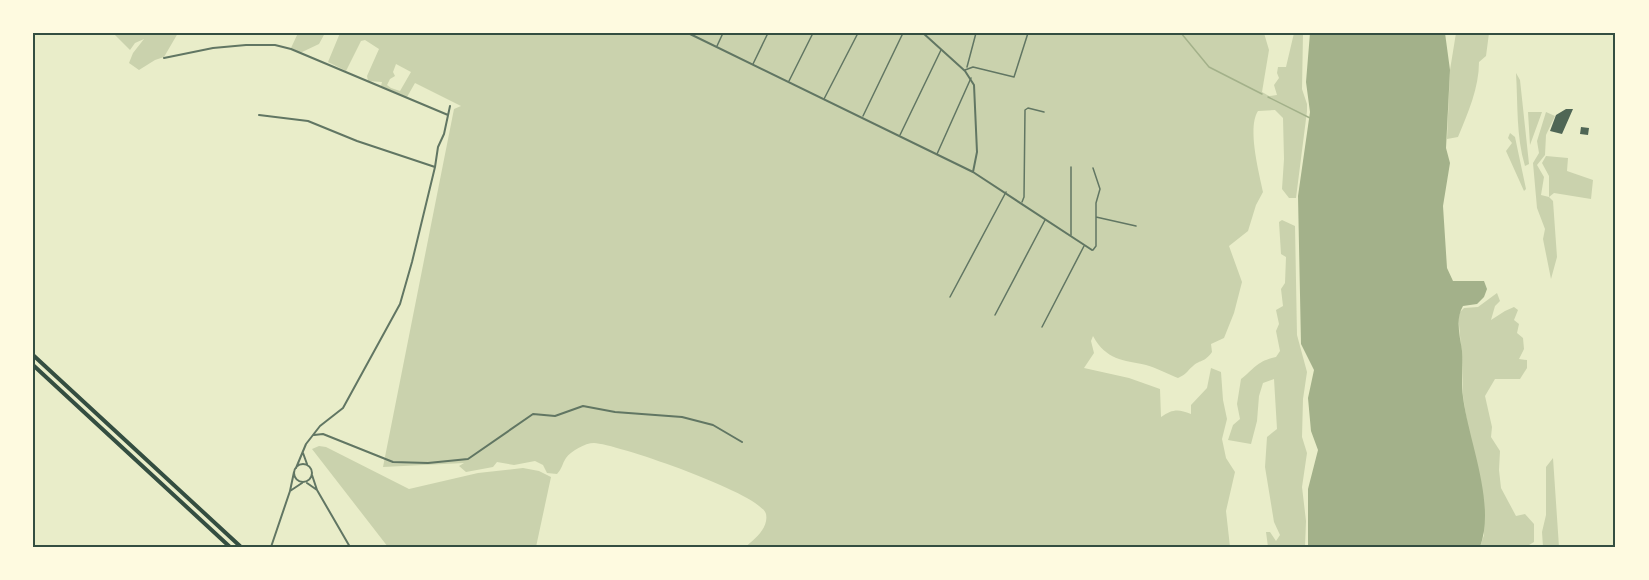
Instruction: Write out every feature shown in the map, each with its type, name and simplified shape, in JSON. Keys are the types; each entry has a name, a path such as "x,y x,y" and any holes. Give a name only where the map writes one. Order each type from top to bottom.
{"highway":[{"path":"33,355 241,547"},
{"path":"33,365 230,547"}],"street":[{"path":"688,33 973,172 1092,250"},
{"path":"923,33 966,70 974,85 976,152 973,172"},
{"path":"164,58 213,48 275,45 291,49 448,115"},
{"path":"271,547 303,450 320,426 343,408 400,303 450,106"},
{"path":"260,115 308,121 357,141 435,167"},
{"path":"314,435 323,434 393,462 428,463 468,459 533,414 555,416 583,406 615,412 682,417 713,425 742,442"},
{"path":"303,450 302,456 312,470 316,490 350,547"},
{"path":"296,468 302,464 307,465"},
{"path":"294,472 296,479 316,490"},
{"path":"290,491 309,481 312,475"}],"lane":[{"path":"716,47 723,33"},
{"path":"753,64 768,33"},
{"path":"788,82 813,33"},
{"path":"824,99 858,33"},
{"path":"862,118 903,33"},
{"path":"966,70 976,33"},
{"path":"966,70 973,67 1014,78 1028,33"},
{"path":"900,136 941,49"},
{"path":"936,154 971,78"},
{"path":"1022,202 1026,167 1025,111 1028,108 1044,112"},
{"path":"1071,167 1071,236"},
{"path":"1092,250 1096,246 1096,203 1100,189 1093,168"},
{"path":"950,297 1006,192"},
{"path":"1096,217 1136,226"},
{"path":"995,315 1046,219"},
{"path":"1042,327 1084,245"}],"shaded area":[{"path":"113,33 178,33 164,57 139,70 129,63 133,53 144,39 135,43 130,50"},
{"path":"298,33 325,33 319,44 300,53 291,48"},
{"path":"340,33 1264,33 1269,50 1262,92 1269,96 1277,95 1274,85 1279,78 1278,67 1286,67 1294,33 1303,33 1302,89 1307,111 1296,198 1289,198 1282,189 1283,118 1275,110 1258,111 1255,119 1254,139 1263,192 1256,205 1248,231 1229,246 1242,282 1234,313 1224,338 1211,344 1212,352 1178,378 1150,366 1116,358 1104,350 1093,336 1091,341 1094,353 1084,368 1129,378 1160,389 1161,417 1176,411 1191,414 1191,405 1207,388 1211,368 1221,372 1227,419 1222,439 1226,458 1235,472 1226,511 1230,547 745,547 760,533 765,524 766,514 758,505 687,471 608,446 594,443 578,448 566,458 557,474 547,473 543,465 535,461 514,465 497,462 493,467 466,472 459,466 464,463 383,467 454,109 461,106 415,83 407,97 381,86 382,82 368,81 367,76 379,49 365,40 361,41 346,71 328,62","holes":["396,64 411,72 400,91 387,85 395,76 393,72"]},
{"path":"1310,33 1445,33 1450,70 1446,148 1450,163 1443,206 1447,268 1453,281 1484,281 1487,289 1484,297 1477,304 1463,306 1459,322 1463,397 1480,473 1485,511 1480,547 1308,547 1308,489 1318,450 1311,431 1308,398 1314,370 1301,344 1298,196 1310,112 1306,82"},
{"path":"1456,33 1489,33 1486,56 1479,62 1475,91 1466,119 1458,137 1447,139 1450,70"},
{"path":"1516,73 1520,80 1529,164 1525,166 1519,132"},
{"path":"1528,112 1542,112 1530,145"},
{"path":"1546,112 1555,116 1546,135 1545,155 1537,165 1544,177 1541,195 1553,201 1557,257 1551,279 1543,239 1545,229 1537,208 1533,163 1539,153 1537,141"},
{"path":"1510,133 1515,137 1526,189 1524,191 1506,151 1512,143 1508,138"},
{"path":"1546,156 1568,158 1567,171 1593,180 1591,199 1554,193 1549,197 1549,176 1542,163"},
{"path":"1282,220 1295,226 1297,335 1307,372 1303,399 1302,437 1307,453 1302,487 1306,521 1305,547 1268,547 1266,532 1270,532 1276,541 1280,535 1274,522 1265,467 1267,437 1277,429 1274,379 1263,383 1251,444 1228,440 1233,425 1240,419 1237,404 1241,379 1260,363 1276,357 1280,351 1276,331 1279,324 1276,310 1283,306 1281,289 1285,283 1286,257 1281,254 1279,222"},
{"path":"1497,293 1500,301 1495,306 1491,320 1514,307 1518,310 1514,320 1519,324 1517,333 1523,338 1524,349 1519,359 1527,360 1527,368 1520,379 1495,379 1485,396 1492,427 1491,437 1500,451 1501,488 1516,516 1525,514 1534,524 1534,542 1529,547 1480,547 1484,535 1463,396 1458,314 1464,308 1478,307"},
{"path":"319,446 326,447 409,489 478,473 523,468 539,471 551,477 536,547 388,547 312,449"},
{"path":"1553,458 1559,547 1543,547 1546,467"}],"building":[{"path":"1566,109 1573,109 1562,134 1550,131 1556,115"},
{"path":"1581,127 1589,128 1588,135 1580,134"}],"waterway":[{"path":"1181,33 1209,67 1262,94"},
{"path":"1268,97 1310,118"}]}
